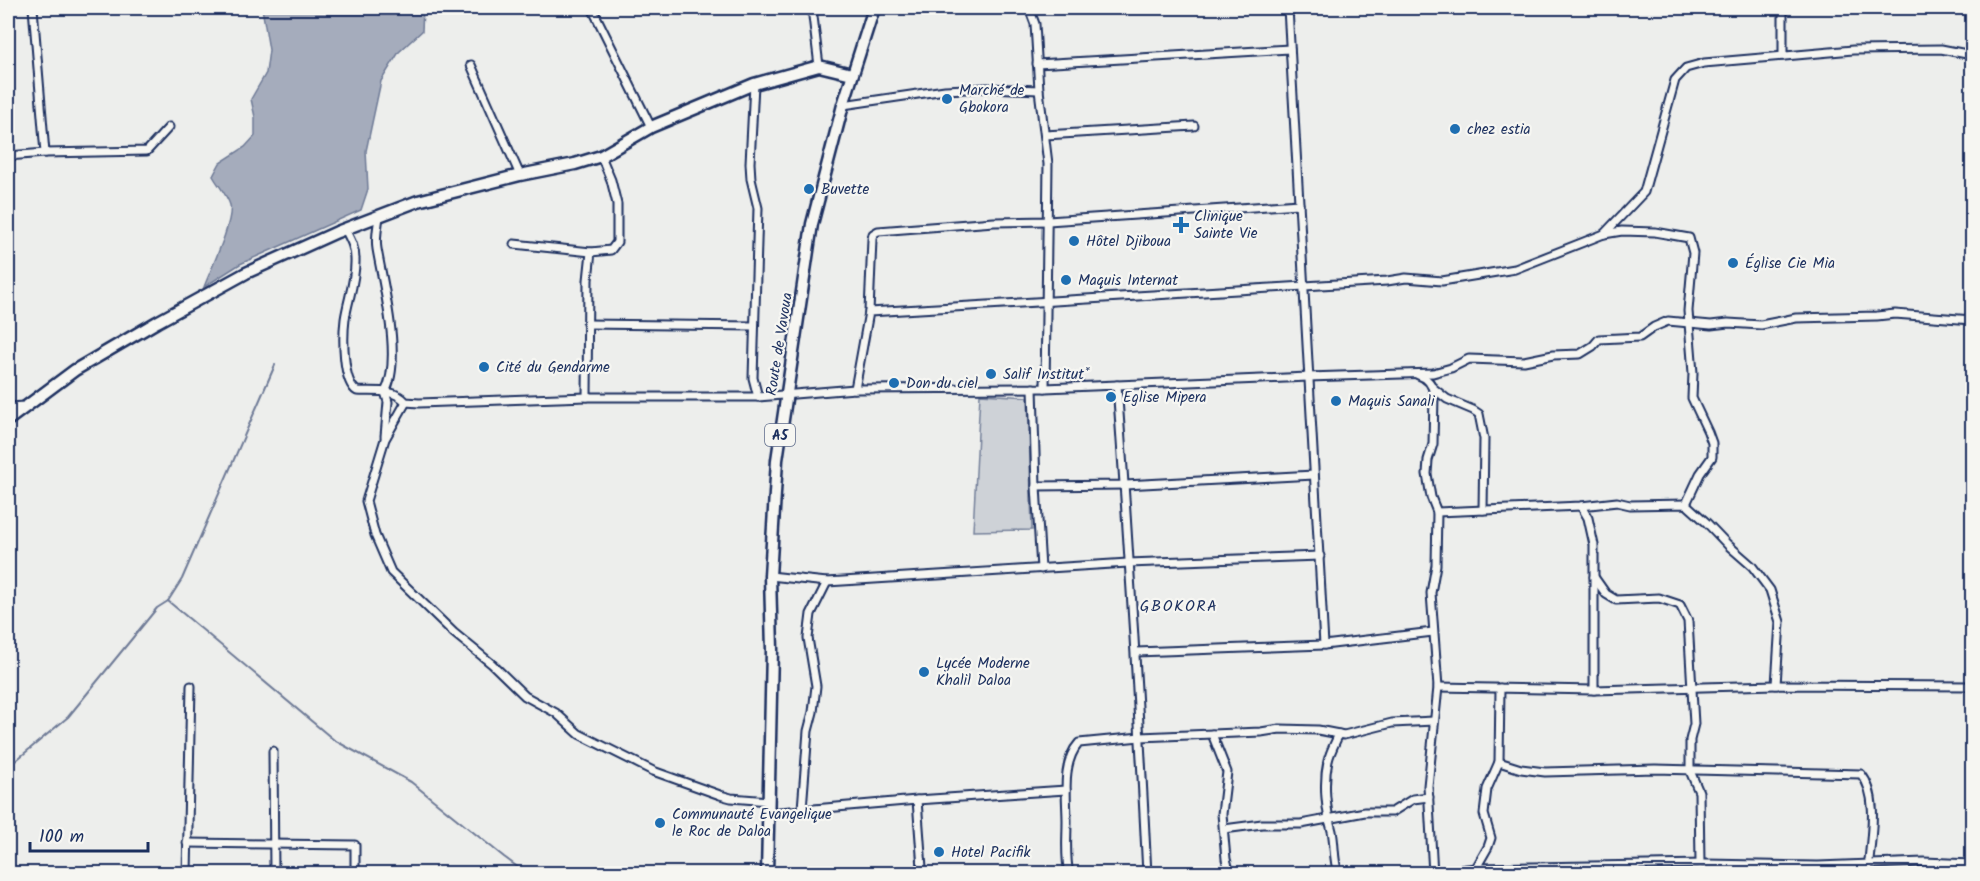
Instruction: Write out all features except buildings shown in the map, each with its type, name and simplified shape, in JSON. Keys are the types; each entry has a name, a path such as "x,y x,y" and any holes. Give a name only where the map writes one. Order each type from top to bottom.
{"street":[{"path":"33,8 45,153"},
{"path":"592,8 651,127"},
{"path":"812,8 819,66"},
{"name":"Route de Vavoua","path":"767,873 772,650 770,576 777,460 812,224 843,105 874,8"},
{"path":"1029,8 1035,24 1039,90 1048,164 1045,388"},
{"path":"1288,8 1324,645"},
{"path":"1783,8 1783,56"},
{"path":"1604,234 1644,192 1675,80 1686,68 1704,63 1853,50 1941,49 1972,55"},
{"path":"1037,64 1290,50"},
{"path":"471,65 520,175"},
{"path":"8,420 75,370 156,322 246,273 345,229 418,201 601,156 651,127 754,84 819,66 852,74"},
{"path":"754,84 750,163 751,179 758,208 753,378 758,397"},
{"path":"843,105 945,90 987,88 1039,90"},
{"path":"1045,135 1194,126"},
{"path":"8,156 147,151 169,127"},
{"path":"514,244 591,252 611,250 617,242 617,204 611,180 601,156"},
{"path":"855,389 869,312 872,239 873,234 878,231 1299,204"},
{"path":"379,216 376,246 392,327 391,381 385,392 388,402 384,425 385,439"},
{"path":"345,229 353,244 355,257 355,273 345,321 345,358 352,388 357,391 385,392 400,396 406,402 419,404 587,396 758,397 855,389 1045,388 1412,374 1443,372 1469,359 1524,361 1554,355 1580,354 1599,339 1641,337 1654,327 1668,321 1711,325 1728,323 1761,325 1796,318 1895,314 1972,320"},
{"path":"869,312 1388,281 1406,278 1442,281 1515,269 1604,234 1633,231 1679,235 1689,238 1693,253 1689,322 1693,373 1692,398 1712,443 1712,457 1700,474 1686,504"},
{"path":"587,396 588,280 591,252"},
{"path":"587,324 754,326"},
{"path":"1412,374 1427,379 1433,388 1447,399 1479,414 1484,439 1483,510"},
{"path":"1117,385 1136,652 1147,873"},
{"path":"1034,388 1041,569"},
{"path":"1433,388 1433,436 1427,474 1431,497 1437,512 1436,565 1431,593 1438,687 1429,797 1433,873 1476,868 1700,864 1818,866 1924,862 1972,864"},
{"path":"406,402 385,439 366,501 375,535 391,572 454,633 492,664 525,696 556,713 579,734 653,771 720,795 768,807 802,809 1066,790"},
{"path":"8,407 28,405"},
{"path":"1036,486 1125,485 1314,475"},
{"path":"1437,512 1581,506 1617,502 1630,505 1686,504 1752,566 1770,590 1780,622 1776,685"},
{"path":"1581,506 1588,518 1593,545 1593,690"},
{"path":"770,576 827,582 1128,562 1320,556"},
{"path":"1594,577 1606,594 1616,600 1659,598 1680,605 1688,621 1694,724 1690,740 1690,771 1699,792 1700,864"},
{"path":"802,809 808,731 816,686 808,638 811,614 827,582"},
{"path":"1136,652 1324,645 1433,632"},
{"path":"1438,687 1593,690 1776,685 1972,686"},
{"path":"187,873 191,686"},
{"path":"1476,868 1491,838 1484,813 1487,789 1499,762 1500,688"},
{"path":"1070,873 1065,849 1066,790 1073,750 1079,743 1280,729 1318,730 1344,735 1392,723 1434,721"},
{"path":"1212,734 1227,772 1222,814 1226,859 1230,873"},
{"path":"1338,873 1333,859 1332,833 1328,820 1328,761 1339,734"},
{"path":"273,751 274,873"},
{"path":"1499,762 1521,769 1545,772 1655,769 1862,774 1868,782 1873,802 1868,873"},
{"path":"1224,829 1262,824 1301,824 1365,812 1392,812 1413,799 1429,797"},
{"path":"917,800 922,868"},
{"path":"187,843 355,844 356,873"}],"shaded area":[{"path":"980,394 1028,397 1032,530 973,531"}],"water":[{"path":"262,8 423,8 422,31 399,52 381,81 366,151 368,189 361,210 240,264 204,287 225,234 230,212 229,201 213,176 220,163 245,147 255,136 255,117 251,99 266,73 269,50"}],"waterway":[{"path":"8,767 68,717 157,608 168,601 182,579 275,365"},
{"path":"168,601 334,740 411,782 527,874"}],"place":[{"name":"Marché de Gbokora","path":"947,99"},
{"name":"chez estia","path":"1455,129"},
{"name":"Buvette","path":"809,189"},
{"name":"Clinique Sainte Vie","path":"1181,225"},
{"name":"Hôtel Djiboua","path":"1074,241"},
{"name":"Église Cie Mia","path":"1733,263"},
{"name":"Maquis Internat","path":"1066,280"},
{"name":"Cité du Gendarme","path":"484,367"},
{"name":"Salif Institut*","path":"991,374"},
{"name":"Don du ciel","path":"894,383"},
{"name":"Eglise Mipera","path":"1111,397"},
{"name":"Maquis Sanali","path":"1336,401"},
{"name":"Lycée Moderne Khalil Daloa","path":"924,672"},
{"name":"Communauté Evangelique le Roc de Daloa","path":"660,823"},
{"name":"Hotel Pacifik","path":"939,852"}],"district":[{"name":"GBOKORA","path":"1179,605"}]}
